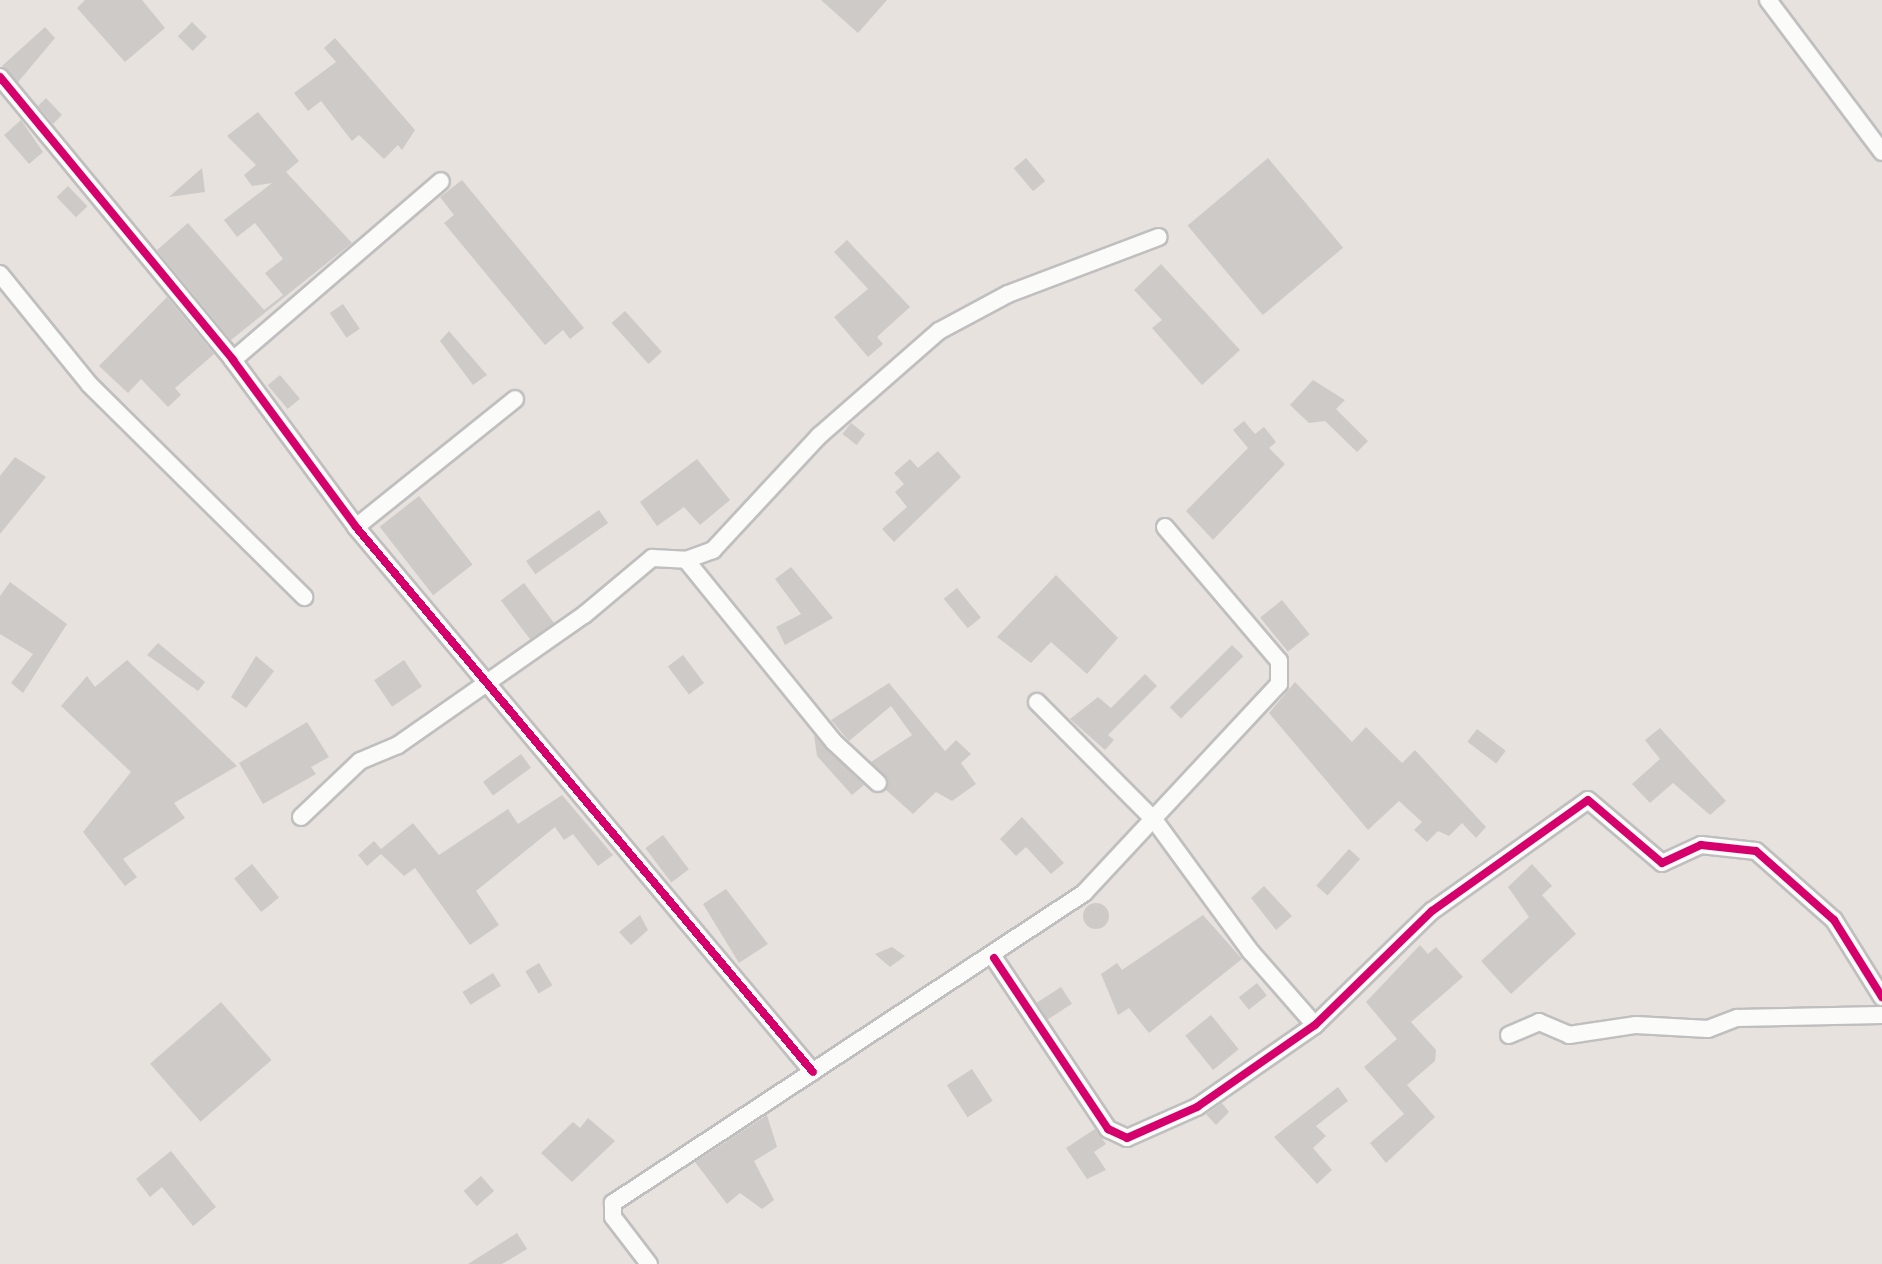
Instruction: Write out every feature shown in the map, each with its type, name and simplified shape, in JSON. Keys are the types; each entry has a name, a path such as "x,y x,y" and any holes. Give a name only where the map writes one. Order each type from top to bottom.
{"street":[{"path":"1768,0 1882,152"},
{"path":"0,77 233,360 356,527 487,678 813,1072"},
{"path":"233,360 441,181"},
{"path":"301,817 360,761 398,745 487,678 584,615 652,558 686,560 713,550 819,436 939,331 1008,294 1159,237"},
{"path":"0,274 89,384 304,597"},
{"path":"356,527 515,399"},
{"path":"649,1264 613,1217 613,1203 994,958 1084,893 1155,821 1279,684 1279,661 1165,527"},
{"path":"686,560 834,742 878,783"},
{"path":"1037,702 1155,821 1315,1025"},
{"path":"994,958 1108,1129 1127,1138 1197,1107 1315,1025 1432,911 1588,800 1662,863 1701,845 1756,851 1834,920 1882,997"},
{"path":"1509,1035 1539,1022 1569,1035 1636,1025 1708,1029 1737,1018 1882,1015"}],"building":[{"path":"85,0 142,0 165,28 125,62 77,8"},
{"path":"821,0 887,0 858,33"},
{"path":"192,22 207,37 193,51 178,36"},
{"path":"45,27 55,38 18,82 2,66"},
{"path":"335,38 415,130 402,150 398,145 384,159 359,135 352,141 321,101 308,111 294,93 336,62 324,48"},
{"path":"46,98 62,115 53,124 38,106"},
{"path":"258,112 299,161 286,172 352,243 231,340 157,250 188,223 264,310 283,295 265,273 283,259 255,223 237,237 224,220 272,183 252,186 244,175 256,165 227,136"},
{"path":"21,120 43,152 29,164 4,135"},
{"path":"1026,158 1045,181 1033,191 1014,168"},
{"path":"1268,158 1343,248 1263,315 1188,225"},
{"path":"202,168 205,192 169,197"},
{"path":"462,180 584,328 570,339 563,330 545,345 444,223 454,215 440,197"},
{"path":"68,186 87,206 76,217 56,197"},
{"path":"847,240 910,307 877,337 883,344 868,357 834,317 868,289 834,252"},
{"path":"1161,264 1240,350 1202,385 1152,328 1162,320 1134,290"},
{"path":"167,297 214,354 175,388 181,395 168,407 141,379 128,393 99,366"},
{"path":"343,304 360,329 347,338 330,313"},
{"path":"625,311 662,352 648,364 612,323"},
{"path":"449,331 487,375 473,385 440,341"},
{"path":"280,375 300,399 288,409 268,385"},
{"path":"1313,380 1345,400 1336,409 1368,441 1357,452 1325,421 1309,423 1290,405"},
{"path":"1244,421 1255,434 1264,427 1276,442 1269,448 1285,464 1213,540 1186,511 1248,448 1233,430"},
{"path":"851,423 865,434 857,445 842,434"},
{"path":"938,451 961,477 894,542 882,529 907,507 895,492 904,484 894,473 910,459 918,468"},
{"path":"15,457 46,477 0,534 0,476"},
{"path":"697,459 730,500 700,525 684,507 657,526 640,502"},
{"path":"419,496 473,565 433,595 380,527"},
{"path":"599,510 608,523 535,574 526,561"},
{"path":"791,567 833,618 785,645 776,627 801,614 775,579"},
{"path":"1056,575 1118,638 1087,674 1051,642 1031,663 997,637"},
{"path":"10,582 67,624 23,693 11,683 33,654 0,634 0,596"},
{"path":"524,583 554,623 531,640 501,600"},
{"path":"957,588 981,618 968,628 944,599"},
{"path":"1282,600 1310,634 1288,652 1260,618"},
{"path":"158,643 205,682 198,691 147,655"},
{"path":"1232,645 1243,656 1181,719 1170,707"},
{"path":"683,655 704,683 689,694 668,666"},
{"path":"256,656 274,671 246,708 231,697"},
{"path":"127,660 237,766 174,803 185,818 123,859 137,877 125,886 83,832 131,772 61,706 87,676 95,687"},
{"path":"404,660 422,687 392,707 374,680"},
{"path":"1145,674 1157,686 1108,735 1114,740 1105,750 1070,719 1098,697 1111,708"},
{"path":"1295,682 1352,742 1366,727 1402,763 1415,750 1486,827 1476,838 1462,823 1449,836 1438,831 1427,842 1414,830 1422,822 1399,801 1368,830 1269,713"},
{"path":"889,683 945,751 956,740 971,754 961,763 976,784 952,801 936,792 913,814 886,790 888,779 871,762 912,735 891,706 849,741 831,720"},
{"path":"307,722 329,757 311,767 316,774 263,804 239,763"},
{"path":"1660,728 1726,801 1710,815 1673,783 1650,803 1632,784 1660,759 1645,740"},
{"path":"1477,729 1506,751 1496,763 1467,742"},
{"path":"814,735 864,785 852,795 817,756"},
{"path":"521,754 531,768 493,795 483,782"},
{"path":"562,795 613,855 598,866 573,834 564,840 555,827 476,891 499,925 470,945 415,868 404,876 381,854 367,866 358,855 374,841 381,849 413,823 439,855 508,809 518,824"},
{"path":"1022,817 1064,863 1051,874 1026,847 1016,856 1000,839"},
{"path":"663,835 689,869 671,883 645,848"},
{"path":"1349,849 1360,859 1327,895 1316,885"},
{"path":"252,864 279,897 261,912 234,878"},
{"path":"1532,864 1552,886 1542,895 1576,934 1511,994 1481,961 1529,917 1508,887"},
{"path":"1264,886 1292,916 1276,930 1251,898"},
{"path":"726,889 768,944 739,963 703,904"},
{"path":"1096,903 1105,907 1109,916 1105,925 1096,929 1087,925 1083,916 1087,907"},
{"path":"640,915 648,930 631,945 619,932"},
{"path":"1203,915 1242,959 1149,1033 1129,1008 1118,1015 1101,974 1117,963 1122,970"},
{"path":"1420,945 1428,954 1436,947 1463,977 1411,1022 1436,1050 1435,1061 1407,1085 1435,1117 1386,1163 1370,1143 1404,1114 1364,1067 1397,1039 1366,1002"},
{"path":"892,947 905,956 890,967 875,954"},
{"path":"539,963 552,985 539,994 525,971"},
{"path":"493,973 501,986 470,1005 462,992"},
{"path":"1257,983 1267,996 1249,1010 1239,997"},
{"path":"1061,987 1072,1004 1048,1020 1037,1003"},
{"path":"221,1002 272,1060 201,1122 150,1064"},
{"path":"1211,1015 1239,1049 1213,1070 1185,1036"},
{"path":"972,1069 993,1101 968,1117 947,1085"},
{"path":"1338,1087 1348,1101 1316,1126 1326,1136 1313,1148 1332,1170 1317,1184 1274,1137"},
{"path":"1222,1103 1229,1112 1216,1125 1206,1114"},
{"path":"767,1115 777,1147 754,1161 774,1200 762,1209 740,1193 727,1204 695,1162"},
{"path":"588,1118 615,1141 572,1182 541,1153 573,1122 580,1128"},
{"path":"1095,1129 1106,1144 1094,1152 1106,1170 1087,1179 1066,1148"},
{"path":"171,1151 216,1207 193,1226 162,1187 150,1197 136,1179"},
{"path":"481,1176 494,1191 477,1206 464,1191"},
{"path":"517,1233 527,1249 502,1264 468,1264"}],"cycle path":[{"path":"0,77 233,360 356,527 813,1072"},
{"path":"994,958 1108,1129 1127,1138 1197,1107 1315,1025 1432,911 1588,800 1662,863 1701,845 1756,851 1834,920 1882,997"}]}
